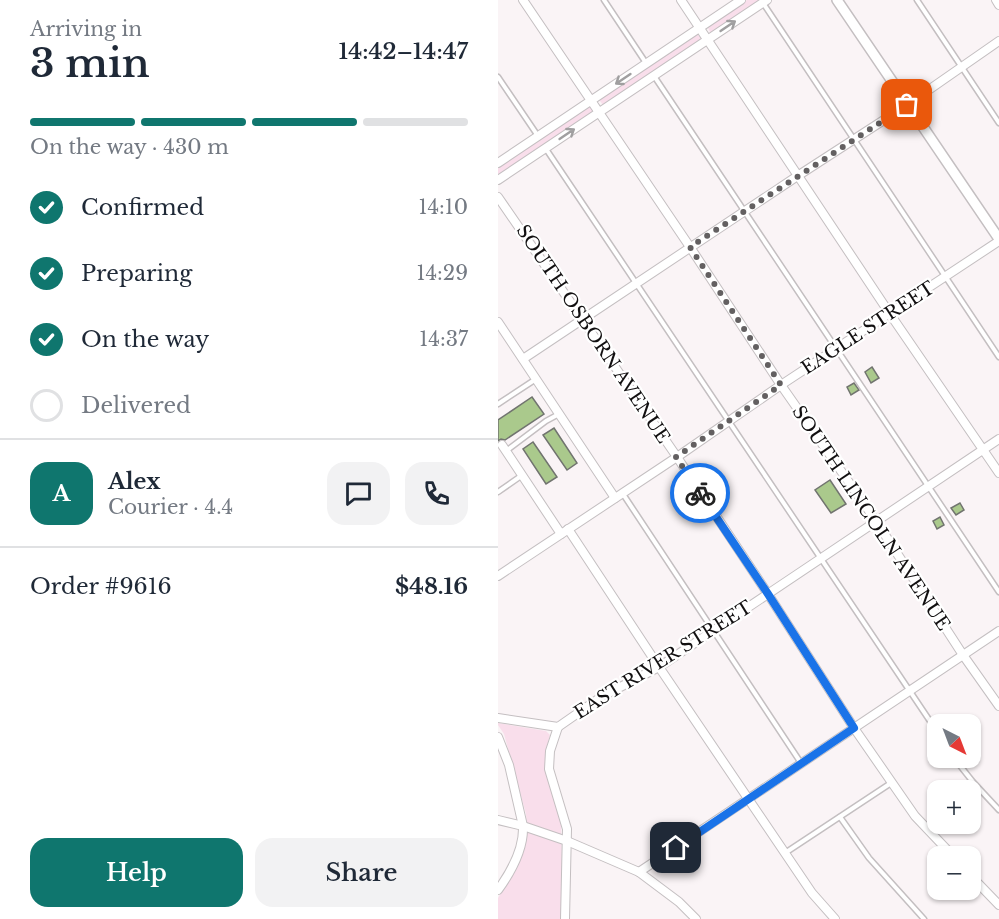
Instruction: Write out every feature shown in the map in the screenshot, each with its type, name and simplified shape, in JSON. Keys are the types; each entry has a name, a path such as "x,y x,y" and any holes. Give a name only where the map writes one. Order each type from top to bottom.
{"street":[{"name":"SOUTH LINCOLN AVENUE","path":"523,0 999,706"},
{"path":"681,0 999,473"},
{"path":"498,162 741,0"},
{"path":"837,0 999,240"},
{"path":"996,0 999,4"},
{"path":"498,180 765,1"},
{"path":"523,359 907,105 999,41"},
{"name":"SOUTH OSBORN AVENUE","path":"498,196 768,594 854,728 915,816 944,846"},
{"name":"EAGLE STREET","path":"498,576 999,240"},
{"path":"498,322 619,496"},
{"name":"EAST RIVER STREET","path":"498,718 558,727 601,697 659,667 999,439"},
{"path":"504,448 561,534"},
{"path":"568,529 785,854 812,893 835,919"},
{"path":"639,872 999,631"},
{"path":"558,727 550,751 549,769 567,829 565,919"},
{"path":"498,736 509,765 524,836 517,857 498,890"},
{"path":"498,820 567,841 639,872 679,902 696,919"},
{"path":"981,886 999,905"}],"lane":[{"path":"604,0 646,63"},
{"path":"917,0 999,123"},
{"path":"765,1 999,357"},
{"path":"654,75 999,592"},
{"path":"498,77 538,136"},
{"path":"545,149 927,717"},
{"path":"498,404 536,379"},
{"path":"504,448 560,414"},
{"path":"498,492 522,476"},
{"path":"619,496 713,630 801,764"},
{"path":"962,768 999,810"},
{"path":"785,854 892,782"},
{"path":"840,817 869,858 924,919"}],"shaded area":[{"path":"747,0 761,0 710,32 708,26"},
{"path":"697,34 701,38 700,41 604,105 600,101 600,98"},
{"path":"590,106 592,113 498,176 498,167"},
{"path":"498,723 546,731 550,735 545,753 545,766 561,822 561,919 498,919 498,898 517,865 527,837 526,814 504,734"}],"building":[{"path":"872,367 879,378 871,383 865,372"},
{"path":"854,383 859,390 851,395 847,387"},
{"path":"532,397 544,414 505,440 498,441 498,420"},
{"path":"554,428 577,463 567,470 543,435"},
{"path":"533,442 557,477 546,484 523,449"},
{"path":"830,480 846,504 831,513 815,490"},
{"path":"960,503 964,510 956,515 951,508"},
{"path":"940,517 944,525 937,529 933,521"}],"way so far":[{"path":"700,493 676,457 781,385 690,247 907,105"}],"route":[{"path":"676,848 854,728 700,493"}]}
